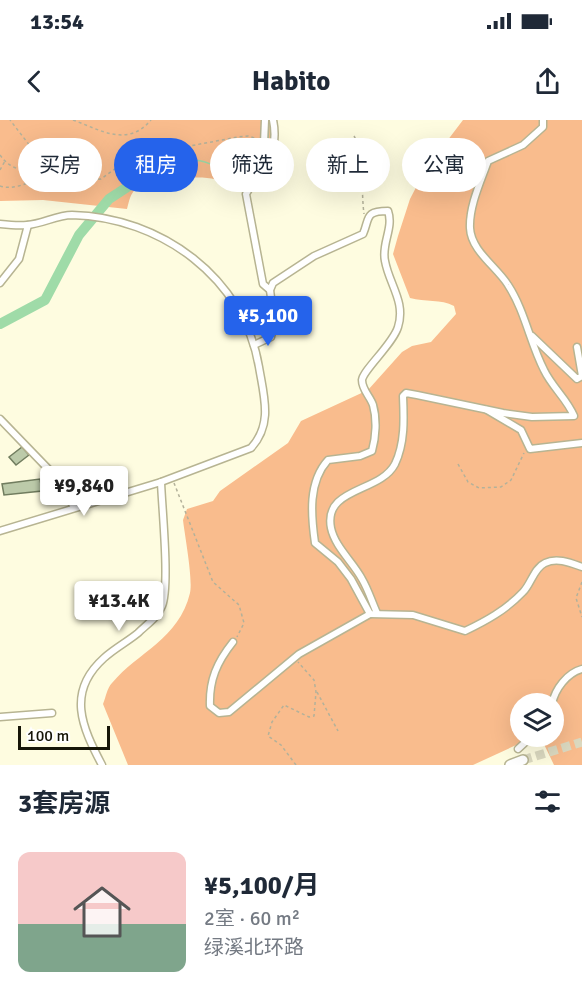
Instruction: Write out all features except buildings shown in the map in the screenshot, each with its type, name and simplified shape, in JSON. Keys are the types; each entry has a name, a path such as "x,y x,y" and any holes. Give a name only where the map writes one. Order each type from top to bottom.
{"highway":[{"path":"510,765 523,760"}],"street":[{"path":"264,138 265,120"},
{"path":"273,120 275,138"},
{"path":"373,614 364,582 335,540 330,525 336,503 344,495 373,485 394,466 404,435 403,396 406,393 532,417 574,416 546,374 535,351 532,336 508,285 487,260 470,229 473,208 488,161 523,145 543,128 543,120"},
{"path":"247,192 263,284 270,290 274,321 271,337 254,345"},
{"path":"270,290 279,278 314,256 363,234 365,219 372,213 389,212 390,230 384,260 396,290 400,316 399,327 388,347 365,371 362,379 366,394 373,406 376,432 372,451 360,456 328,460 314,479 315,543 338,562 373,614"},
{"path":"0,224 28,225 70,215 113,221 153,234 180,247 206,268 228,292 243,315 254,345 267,419 260,439 251,448 161,482 0,531"},
{"path":"0,284 19,260 28,225"},
{"path":"532,336 577,379 582,376 577,347"},
{"path":"482,406 521,430 530,449 582,443"},
{"path":"0,419 56,477 74,507"},
{"path":"102,765 87,736 80,709 81,695 89,675 104,658 150,622 162,608 166,589 161,482"},
{"path":"233,642 217,663 209,691 210,706 219,713 229,712 296,656 373,614 413,615 465,631 506,608 525,591 540,566 555,560 582,567"},
{"path":"555,693 567,678 582,669"},
{"path":"0,717 52,713"}],"path":[{"path":"10,120 24,138"},
{"path":"73,120 112,136 125,136 144,128 151,120"},
{"path":"237,138 248,136 253,138"},
{"path":"354,136 358,142 360,155 360,190 365,219"},
{"path":"102,179 123,163 141,156 210,143"},
{"path":"0,155 5,161 18,168"},
{"path":"0,170 5,161"},
{"path":"0,186 5,188 18,186"},
{"path":"458,464 468,483 479,488 501,487 511,480 521,456 530,449"},
{"path":"172,478 213,582 239,605 243,623 233,642"},
{"path":"582,582 576,598 582,617"},
{"path":"296,656 302,668 314,680 316,692 314,716 309,717 284,705 272,722 268,736 281,745 296,765"},
{"path":"316,692 338,731"}],"shaded area":[{"path":"0,120 277,120 275,138 210,138 210,179 198,178 198,138 114,138 114,192 133,192 127,209 43,200 0,201"},
{"path":"463,120 582,120 582,765 554,765 545,747 564,747 564,693 510,693 510,747 512,747 473,765 128,765 103,704 112,683 167,634 185,609 191,587 183,520 187,509 213,501 220,491 288,443 301,421 368,390 402,352 412,346 431,342 456,314 454,306 449,304 410,298 393,254 414,192 486,192 486,138 449,138"}],"waterway":[{"path":"268,138 269,120"},
{"path":"198,161 210,164"},
{"path":"0,324 45,300 79,235 109,199 120,192"}],"tunnel":[{"path":"523,760 582,742"}]}
